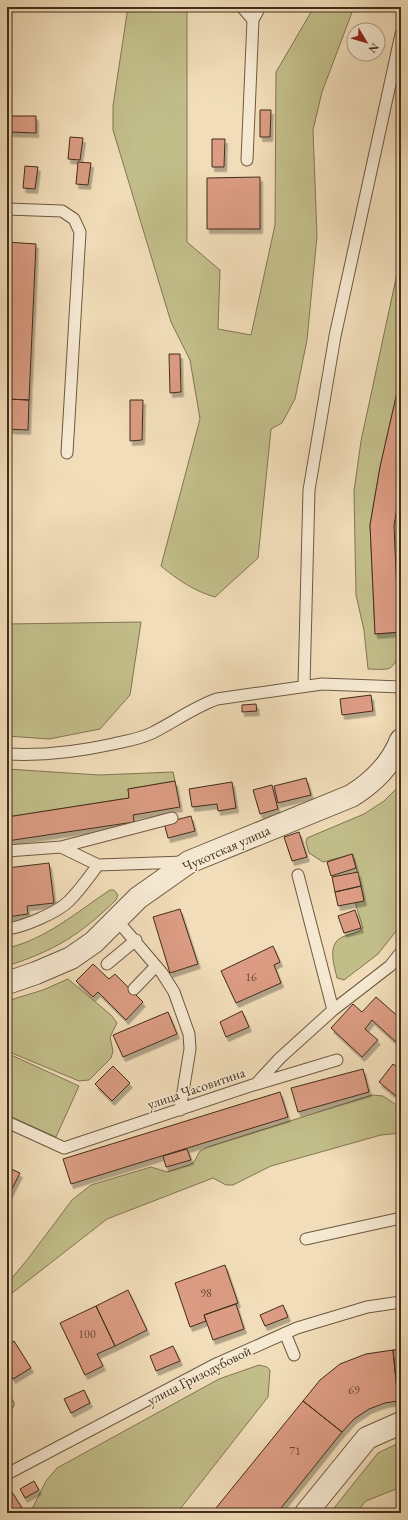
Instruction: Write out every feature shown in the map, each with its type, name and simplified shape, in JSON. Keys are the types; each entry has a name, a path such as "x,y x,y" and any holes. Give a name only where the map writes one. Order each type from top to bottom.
{"street":[{"name":"Чукотская улица","path":"7,983 71,958 94,942 138,898 189,862 351,796 367,786 378,776 393,756 401,740"},
{"path":"306,1513 367,1438 401,1423"}],"lane":[{"path":"242,7 253,20"},
{"path":"247,160 253,20 260,7"},
{"path":"304,685 309,490 336,336 401,34"},
{"path":"7,209 62,211 74,219 80,232 67,453"},
{"path":"7,754 36,756 77,752 140,738 152,733 202,704 217,699 304,685 370,685 401,687"},
{"path":"7,851 61,847 172,818"},
{"path":"61,847 98,865 189,862"},
{"path":"7,929 16,928 46,916 68,902 98,865"},
{"path":"298,875 333,1010"},
{"path":"116,919 136,940 174,992 190,1041 180,1110"},
{"path":"107,964 136,940"},
{"name":"улица Часовитина","path":"7,1122 64,1148 256,1084 280,1058 333,1010 390,966 401,952"},
{"path":"134,989 156,966"},
{"path":"256,1084 337,1060"},
{"path":"306,1239 401,1218"},
{"name":"улица Гризодубовой","path":"7,1474 214,1365 285,1333 367,1307 401,1302"},
{"path":"285,1333 294,1355"}],"shaded area":[{"path":"128,7 187,7 187,242 220,270 218,329 251,335 275,225 276,72 314,7 354,7 348,22 346,22 346,28 322,92 313,130 317,236 307,340 295,399 282,423 271,429 258,558 215,597 200,592 186,584 161,566 200,419 190,360 171,322 113,130 113,106"},
{"path":"401,255 401,375 380,467 370,525 375,634 401,632 397,659 394,664 387,669 368,669 364,630 356,595 354,491 361,441"},
{"path":"141,622 130,695 100,729 49,739 7,736 7,624"},
{"path":"7,769 99,775 173,772 175,781 128,789 129,798 7,817"},
{"path":"401,784 401,925 378,954 344,980 337,978 333,960 333,948 339,939 363,928 355,902 364,900 353,854 323,862 309,853 306,842 307,838 364,814 384,801"},
{"path":"110,890 114,890 118,895 116,900 79,932 40,954 7,966 7,948 35,939 48,932"},
{"path":"68,979 111,1015 117,1023 110,1037 113,1051 111,1058 89,1080 79,1081 7,1051 7,1001 43,990"},
{"path":"9,1054 79,1086 56,1137 7,1115 7,1058"},
{"path":"372,1095 383,1096 401,1108 401,1133 381,1135 271,1166 233,1185 226,1185 213,1178 107,1219 7,1297 7,1281 11,1279 27,1260 72,1200 91,1185 151,1167 167,1172 189,1165 194,1162 200,1151 208,1147"},
{"path":"259,1365 267,1367 270,1370 268,1397 177,1513 30,1513 46,1481 57,1468 219,1379"},
{"path":"401,1442 401,1487 366,1501 356,1513 330,1513 378,1453"}],"building":[{"path":"260,110 271,110 270,137 260,137"},
{"path":"10,116 36,116 36,133 10,132"},
{"path":"70,137 83,138 80,160 68,159"},
{"path":"212,139 225,139 224,167 212,167"},
{"path":"78,162 91,163 88,185 76,184"},
{"path":"25,166 38,167 35,189 23,188"},
{"path":"260,177 260,229 207,229 207,178"},
{"path":"7,242 36,244 29,400 7,399"},
{"path":"169,354 180,354 181,392 170,393"},
{"path":"401,375 401,482 394,526 398,617 401,617 401,632 375,634 370,525 380,467"},
{"path":"7,399 29,400 28,430 7,429"},
{"path":"130,400 143,400 142,440 130,441"},
{"path":"371,695 373,711 342,715 340,699"},
{"path":"256,704 257,711 242,712 242,705"},
{"path":"306,778 311,795 278,803 274,786"},
{"path":"175,781 180,807 133,815 134,822 7,841 7,817 129,798 128,789"},
{"path":"232,782 236,808 218,811 217,804 192,807 189,789"},
{"path":"272,785 278,809 260,814 253,790"},
{"path":"191,816 195,831 168,838 164,823"},
{"path":"299,832 307,857 292,861 284,837"},
{"path":"352,854 356,868 331,876 327,862"},
{"path":"49,863 54,903 27,906 28,914 7,917 7,868"},
{"path":"358,872 361,886 335,892 332,877"},
{"path":"361,886 364,901 338,906 335,892"},
{"path":"180,909 198,964 170,973 153,917"},
{"path":"355,910 361,928 344,933 338,916"},
{"path":"273,946 280,962 274,965 281,983 236,1003 221,971"},
{"path":"93,964 109,979 115,974 143,1002 126,1020 98,992 93,997 76,981"},
{"path":"376,997 401,1019 401,1039 397,1043 372,1020 365,1029 378,1040 362,1057 331,1028 353,1004 362,1012"},
{"path":"242,1011 249,1027 226,1037 220,1022"},
{"path":"168,1012 177,1034 123,1057 113,1035"},
{"path":"393,1064 401,1070 401,1100 379,1082"},
{"path":"113,1066 130,1083 112,1101 95,1084"},
{"path":"363,1069 369,1092 298,1112 291,1088"},
{"path":"280,1092 288,1117 71,1184 63,1159"},
{"path":"187,1149 191,1160 166,1167 163,1156"},
{"path":"7,1167 20,1173 7,1199"},
{"path":"225,1265 238,1303 204,1315 206,1321 190,1327 175,1283"},
{"path":"128,1290 147,1330 115,1346 96,1306"},
{"path":"236,1304 244,1329 213,1340 204,1315"},
{"path":"283,1305 288,1317 265,1326 260,1315"},
{"path":"96,1306 115,1346 97,1354 103,1366 85,1375 60,1323"},
{"path":"14,1341 31,1368 13,1379 7,1369 7,1346"},
{"path":"173,1346 180,1361 156,1371 150,1356"},
{"path":"401,1349 401,1401 398,1401 393,1350"},
{"path":"393,1350 398,1401 385,1403 369,1409 354,1419 342,1432 303,1401 320,1380 340,1364 366,1354"},
{"path":"84,1390 90,1403 71,1413 64,1399"},
{"path":"303,1401 342,1432 277,1513 212,1513"},
{"path":"34,1481 39,1490 25,1498 20,1489"},
{"path":"12,1492 24,1511 21,1513 7,1513 7,1495"}]}
